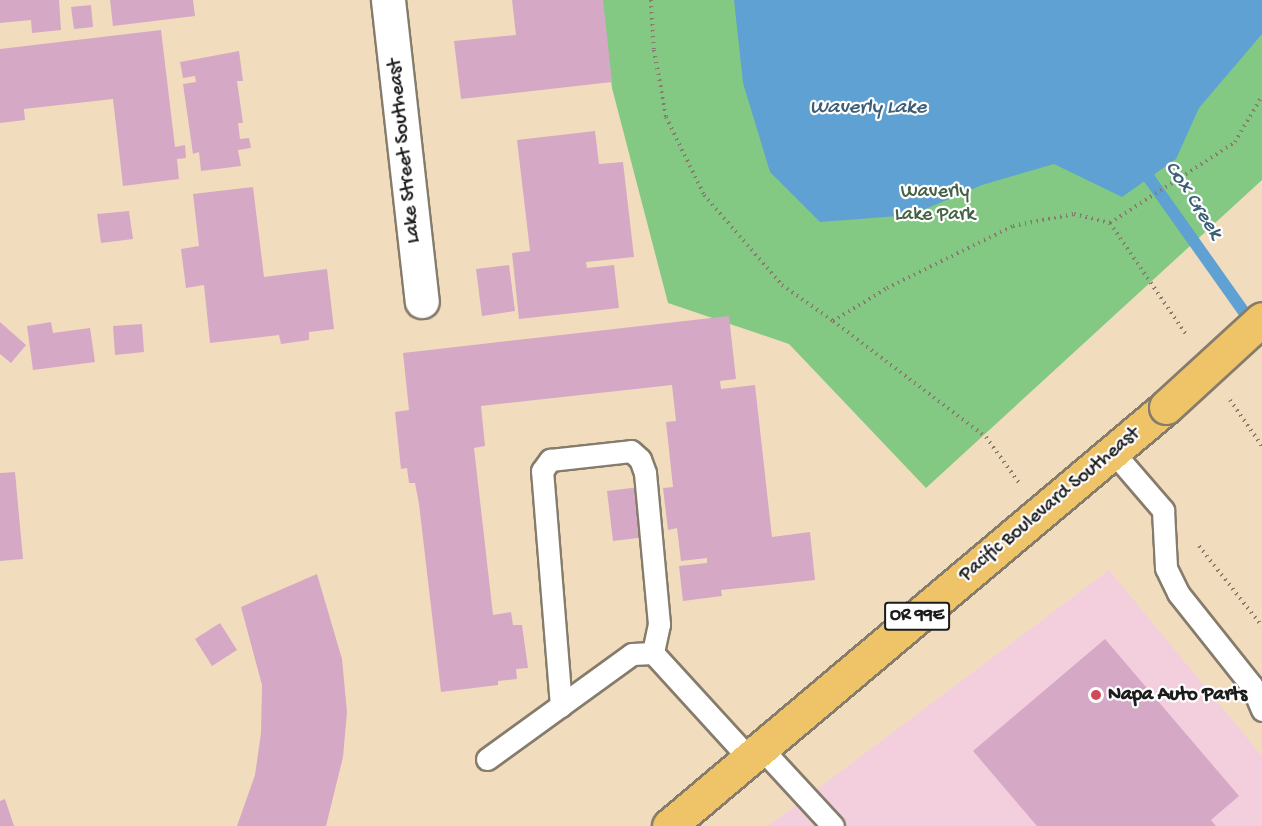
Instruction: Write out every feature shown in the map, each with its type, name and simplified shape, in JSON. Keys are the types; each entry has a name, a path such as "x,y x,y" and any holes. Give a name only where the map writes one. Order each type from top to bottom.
{"highway":[{"name":"Pacific Boulevard Southeast","path":"669,826 1166,407 1262,320"}],"street":[{"name":"Lake Street Southeast","path":"388,0 422,302"}],"lane":[{"path":"561,706 542,471 550,460 631,451 640,459 645,473 659,624 653,653"},
{"path":"1113,452 1163,510 1166,568 1178,593 1252,686 1262,710"},
{"path":"487,759 633,654 653,653 833,826"}],"path":[{"path":"651,0 654,50 666,117 704,195 782,285 986,437 1041,512"},
{"path":"1110,223 1235,142 1262,96"},
{"path":"833,321 887,288 1013,226 1074,214 1110,223 1189,339"},
{"path":"1229,398 1262,446"},
{"path":"1198,543 1202,554 1262,626"}],"shaded area":[{"path":"1109,570 1262,756 1262,826 768,826"}],"green space":[{"name":"Waverly Lake Park","path":"602,0 1262,0 1262,180 926,488 789,344 668,303 612,88"}],"water":[{"name":"Waverly Lake","path":"734,0 1262,0 1262,34 1199,108 1176,159 1122,197 1054,164 982,185 911,215 820,222 770,172 743,83"}],"building":[{"path":"0,0 59,0 61,30 32,33 31,20 0,23"},
{"path":"110,0 193,0 195,16 113,26"},
{"path":"512,0 603,0 612,82 461,99 454,41 516,35"},
{"path":"91,5 93,27 74,29 71,7"},
{"path":"161,30 175,147 185,145 186,158 177,159 179,179 123,186 113,99 24,109 25,120 0,123 0,49"},
{"path":"239,51 243,81 237,81 243,123 238,123 240,139 249,138 251,148 238,150 241,166 201,171 199,152 193,154 183,84 196,82 195,76 183,78 180,62"},
{"path":"595,131 599,164 623,162 634,257 586,262 587,268 614,265 619,308 519,319 512,253 530,251 517,140"},
{"path":"253,187 264,277 327,269 334,329 309,332 309,340 281,344 279,335 210,343 204,285 186,288 181,249 199,246 193,194"},
{"path":"129,211 133,239 101,243 97,214"},
{"path":"509,265 515,311 482,316 476,269"},
{"path":"729,316 736,379 720,381 721,389 755,385 772,537 810,532 815,580 721,590 722,596 683,601 679,566 707,563 707,558 681,561 677,528 668,530 663,488 673,487 666,422 676,421 672,385 481,406 485,446 474,448 493,615 511,612 513,625 522,625 528,668 516,669 517,679 498,681 498,685 441,692 419,504 415,483 409,483 407,468 401,469 395,412 409,410 403,353"},
{"path":"0,322 26,345 11,363 0,354"},
{"path":"51,322 53,333 90,328 95,362 33,370 27,326"},
{"path":"142,324 144,352 115,355 113,326"},
{"path":"15,472 23,559 0,561 0,473"},
{"path":"656,485 662,535 613,541 607,491"},
{"path":"317,574 342,659 347,712 343,757 326,826 237,826 255,775 261,733 262,685 241,607"},
{"path":"220,623 237,650 212,666 195,639"},
{"name":"Napa Auto Parts","path":"1105,639 1239,796 1211,820 1216,826 1037,826 973,751"},
{"path":"5,799 14,826 0,826 0,801"}],"waterway":[{"name":"Cox Creek","path":"1145,163 1149,178 1253,325"}],"place":[{"name":"Napa Auto Parts","path":"1096,695"}]}
